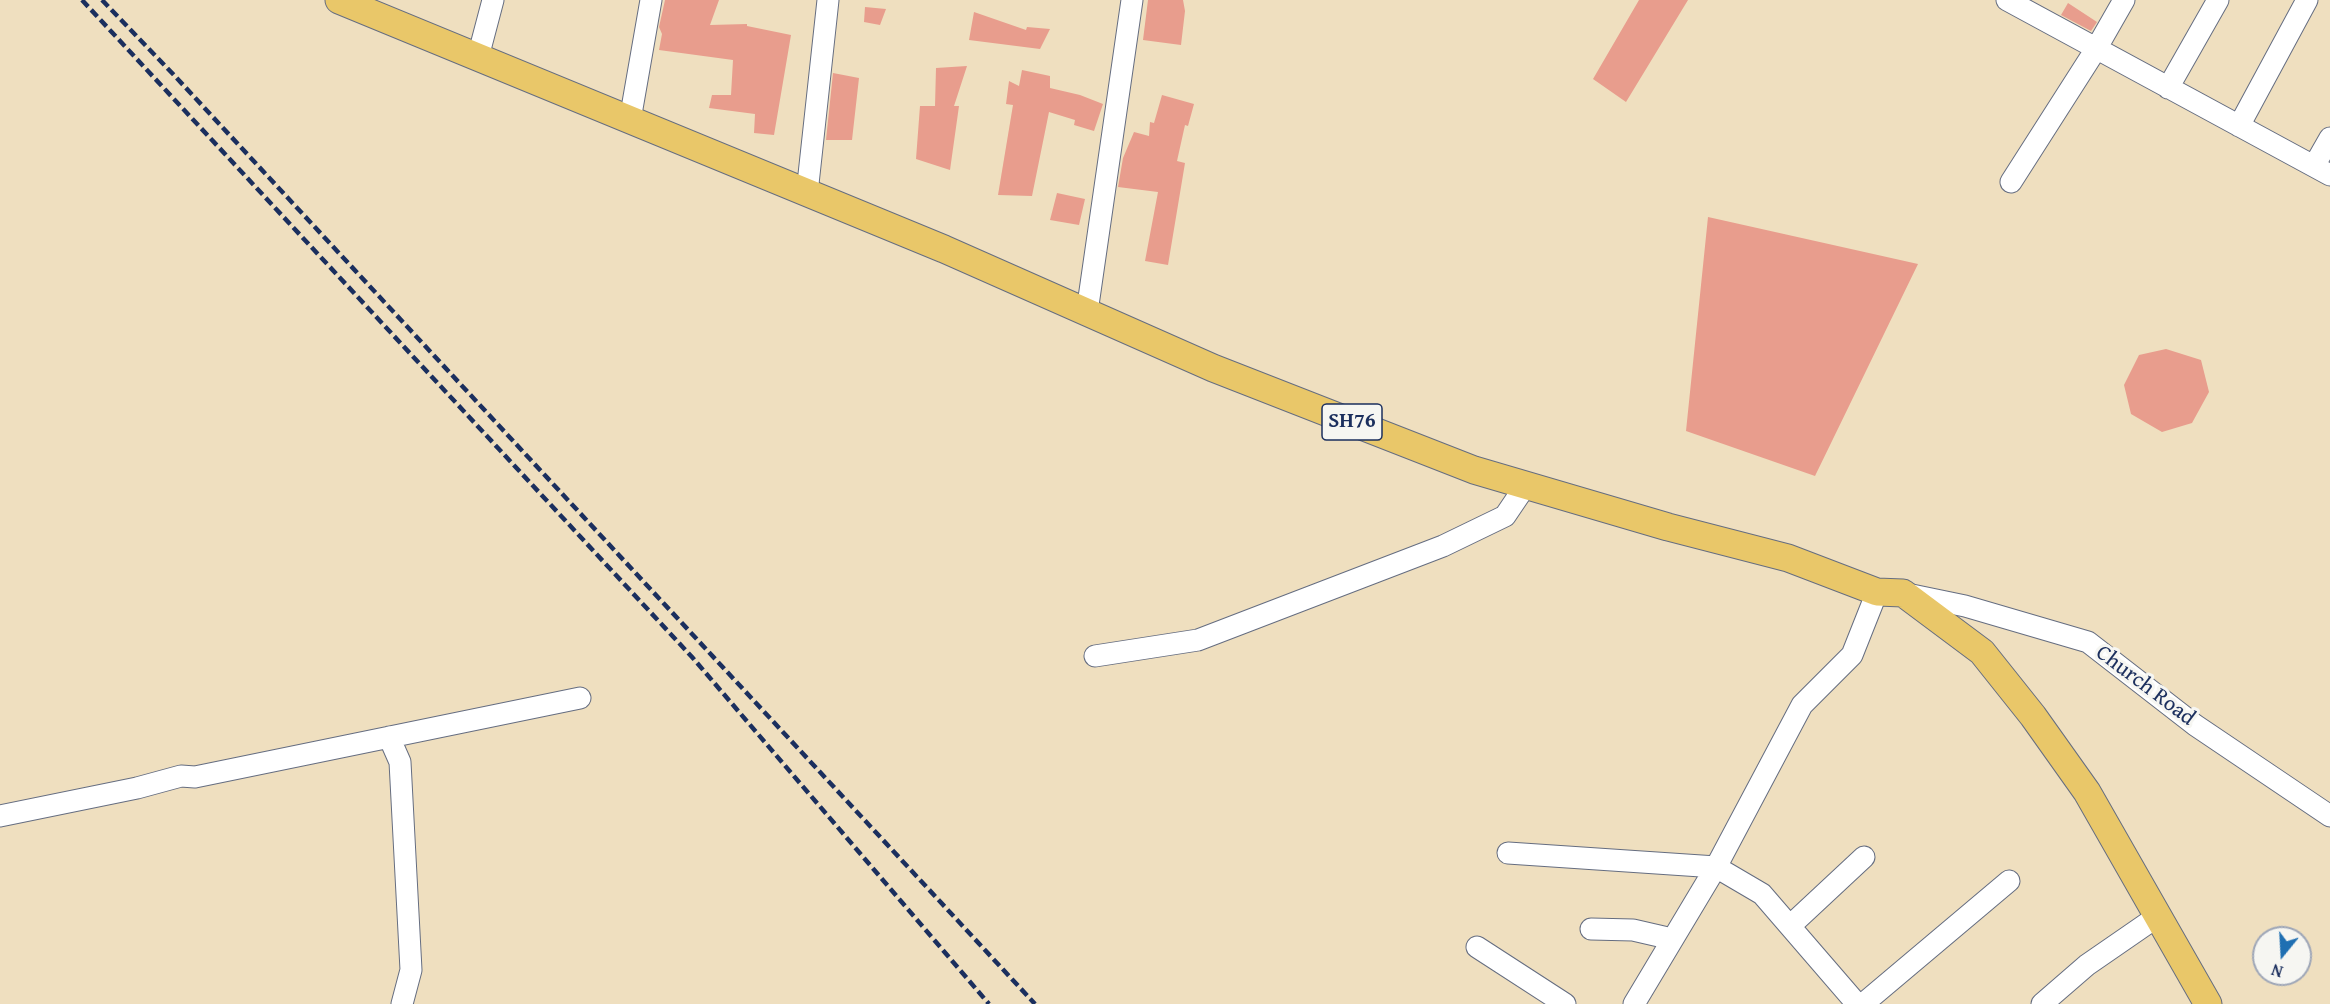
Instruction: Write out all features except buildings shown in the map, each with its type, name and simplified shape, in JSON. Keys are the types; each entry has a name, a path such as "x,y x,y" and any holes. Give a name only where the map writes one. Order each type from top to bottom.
{"main road":[{"name":"SH76","path":"339,0 944,249 1224,372 1474,470 1668,527 1788,558 1877,592 1904,593"},
{"path":"1904,593 1982,652 2026,707 2087,792 2208,1004"}],"street":[{"path":"478,57 493,0"},
{"path":"630,120 651,0"},
{"path":"807,193 828,0"},
{"path":"1087,312 1132,0"},
{"path":"2007,0 2322,171 2330,138"},
{"path":"2012,182 2096,49 2124,0"},
{"path":"2168,88 2218,0"},
{"path":"2239,126 2307,0"},
{"path":"1095,656 1198,640 1443,546 1504,516 1526,485"},
{"path":"1634,1004 1716,867 1802,705 1852,655 1877,592"},
{"name":"Church Road","path":"1904,593 1965,606 2088,642 2195,725 2330,816"},
{"path":"0,816 136,788 181,776 195,777 580,699"},
{"path":"389,737 400,762 411,970 402,1004"},
{"path":"1508,853 1716,867 1762,894 1857,1004"},
{"path":"1790,926 1864,856"},
{"path":"1863,1004 2009,881"},
{"path":"2042,1004 2088,965 2158,916"},
{"path":"1592,929 1633,930 1672,939"},
{"path":"1477,948 1565,1004"}],"railway":[{"path":"82,0 692,657 989,1004"},
{"path":"102,0 1035,1004"}]}
